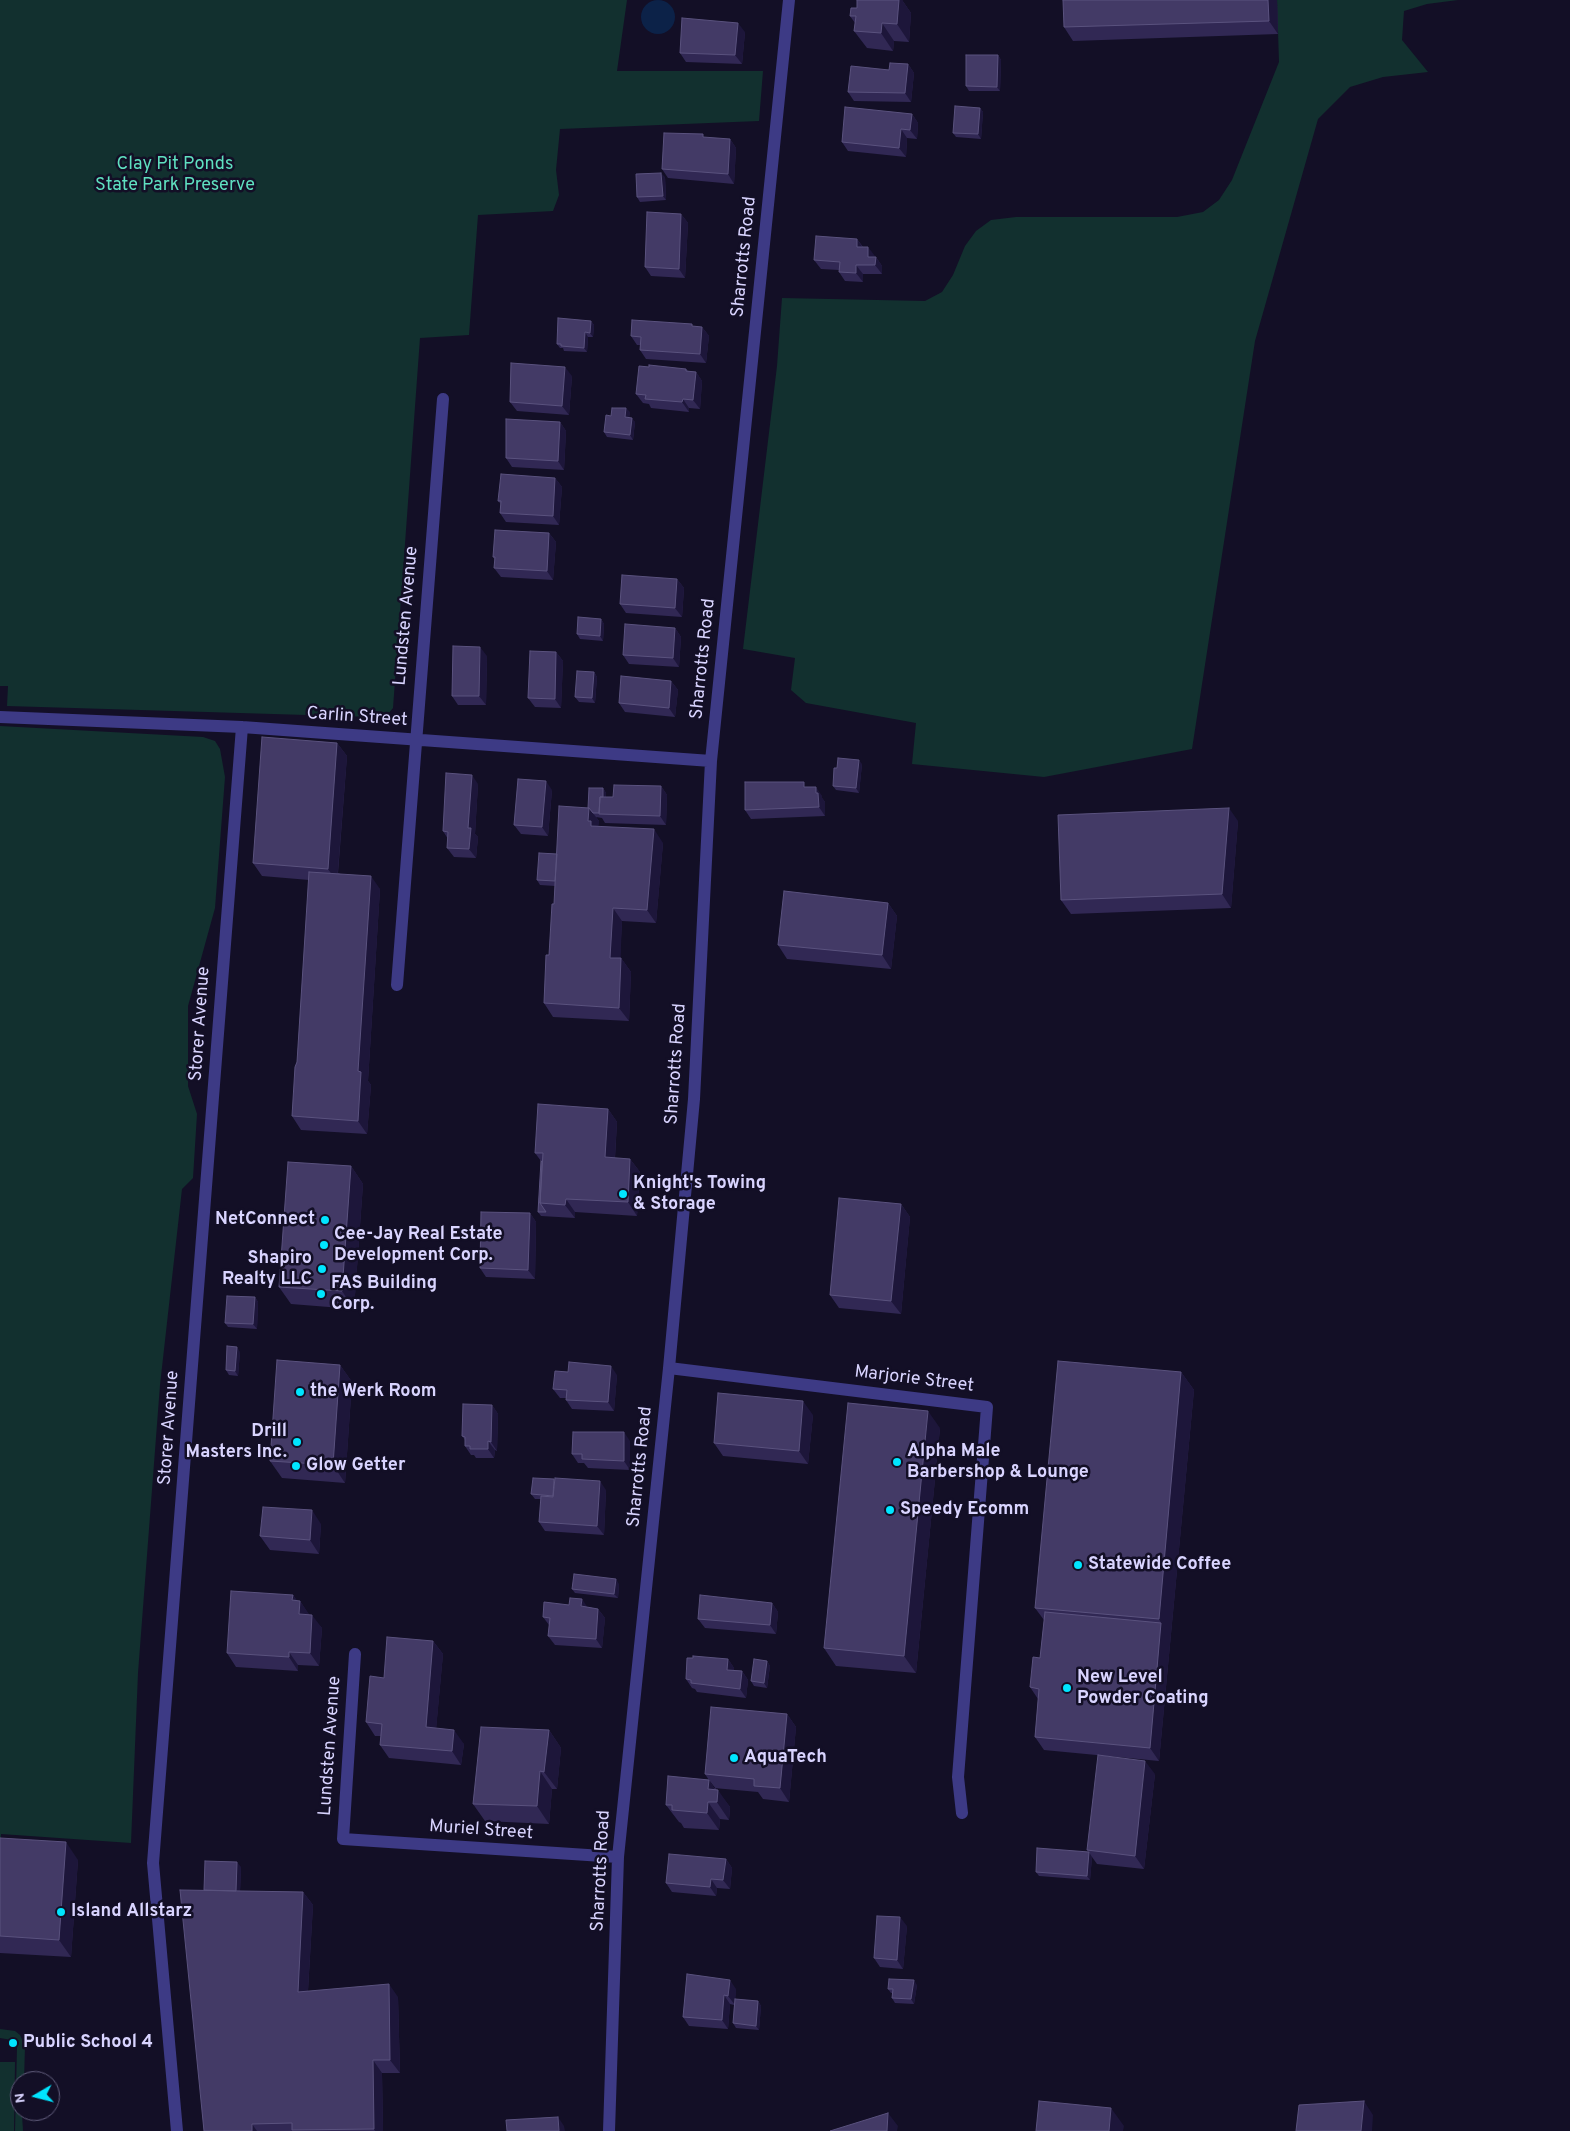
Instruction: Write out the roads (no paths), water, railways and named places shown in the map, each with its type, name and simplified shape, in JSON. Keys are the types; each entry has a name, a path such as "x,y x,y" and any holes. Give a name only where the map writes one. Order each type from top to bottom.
{"street":[{"name":"Sharrotts Road","path":"609,2131 618,1857 670,1368 694,1098 711,761 789,0"},
{"name":"Lundsten Avenue","path":"397,985 443,399"},
{"name":"Carlin Street","path":"0,718 242,727 711,761"},
{"name":"Storer Avenue","path":"176,2131 152,1863 242,727"},
{"name":"Marjorie Street","path":"670,1368 988,1407 958,1777 962,1813"},
{"name":"Lundsten Avenue","path":"343,1839 355,1654"},
{"name":"Muriel Street","path":"343,1839 618,1857"}],"water":[{"path":"658,0 665,1 670,5 674,10 674,24 670,29 665,33 658,34 651,33 646,29 642,24 641,17 642,10 646,5 651,1"}],"place":[{"name":"Knight's Towing & Storage","path":"623,1194"},
{"name":"NetConnect","path":"325,1220"},
{"name":"Cee-Jay Real Estate Development Corp.","path":"324,1245"},
{"name":"Shapiro Realty LLC","path":"322,1269"},
{"name":"FAS Building Corp.","path":"321,1294"},
{"name":"the Werk Room","path":"300,1392"},
{"name":"Drill Masters Inc.","path":"297,1442"},
{"name":"Alpha Male Barbershop & Lounge","path":"897,1462"},
{"name":"Glow Getter","path":"296,1466"},
{"name":"Speedy Ecomm","path":"890,1510"},
{"name":"Statewide Coffee","path":"1078,1565"},
{"name":"New Level Powder Coating","path":"1067,1688"},
{"name":"AquaTech","path":"734,1758"},
{"name":"Island Allstarz","path":"61,1912"},
{"name":"Public School 4","path":"13,2043"}],"park label":[{"name":"Clay Pit Ponds State Park Preserve","path":"175,175"}]}
